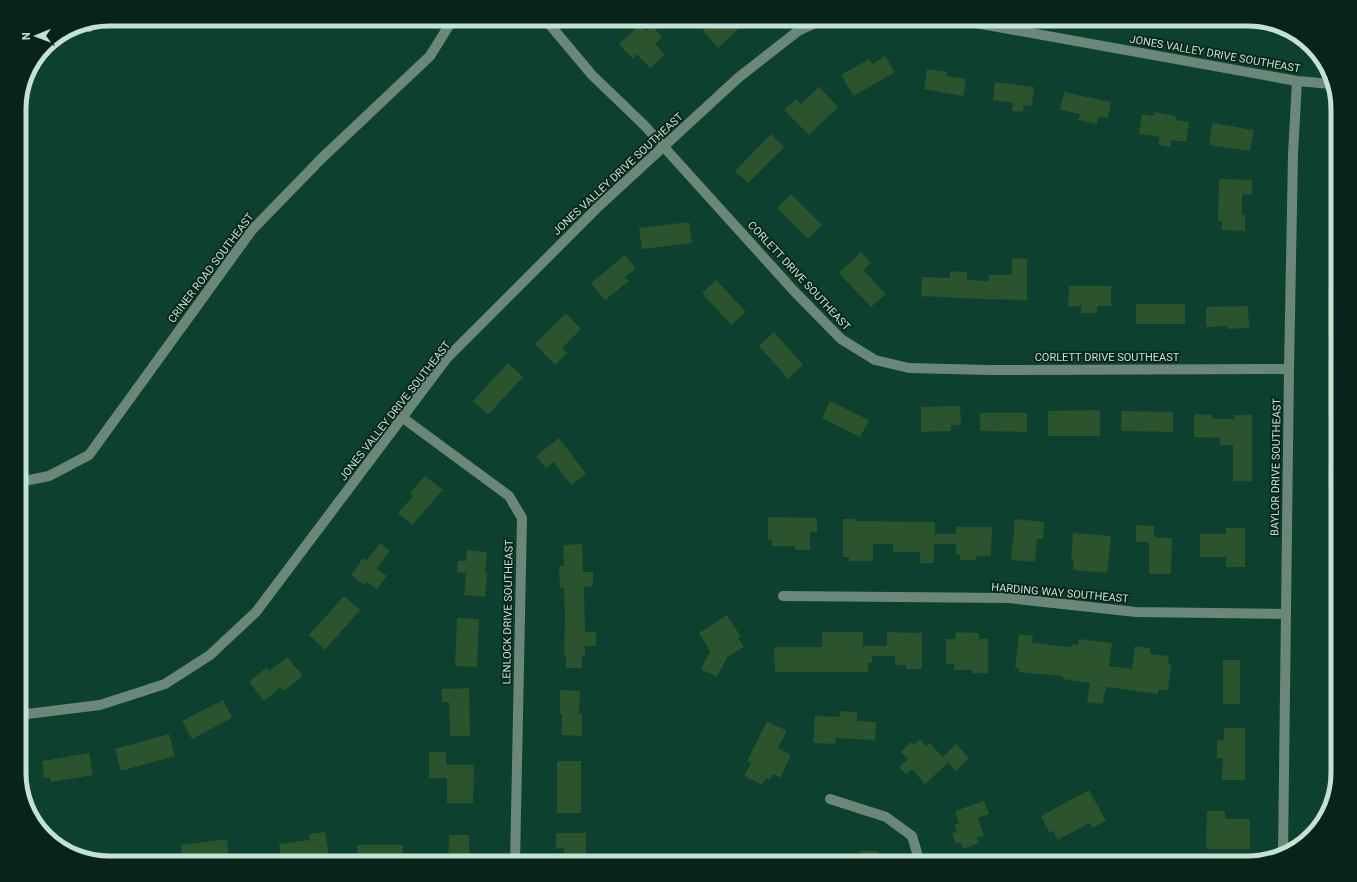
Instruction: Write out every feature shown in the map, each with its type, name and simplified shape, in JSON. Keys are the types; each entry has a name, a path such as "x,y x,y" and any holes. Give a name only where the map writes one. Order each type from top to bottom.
{"street":[{"name":"CRINER ROAD SOUTHEAST","path":"26,481 49,476 89,455 252,230 322,158 430,56 449,26"},
{"name":"CORLETT DRIVE SOUTHEAST","path":"551,26 592,75 644,125 794,291 841,339 875,360 909,368 990,370 1288,369"},
{"name":"JONES VALLEY DRIVE SOUTHEAST","path":"26,714 100,705 165,684 210,654 256,612 447,358 600,206 738,78 798,30 807,26"},
{"name":"JONES VALLEY DRIVE SOUTHEAST","path":"993,26 1297,81 1327,84"},
{"name":"BAYLOR DRIVE SOUTHEAST","path":"1283,848 1288,369 1293,154 1297,81"},
{"name":"LENLOCK DRIVE SOUTHEAST","path":"403,418 509,496 522,518 515,856"},
{"name":"HARDING WAY SOUTHEAST","path":"783,596 1008,598 1136,612 1286,614"},
{"path":"830,799 886,817 912,836 918,856"}],"building":[{"path":"639,26 641,26 646,31 653,26 662,37 655,44 665,55 650,68 637,54 633,59 619,44"},
{"path":"708,26 742,26 718,48 703,31"},
{"path":"885,56 895,72 854,96 841,75 869,59 872,64"},
{"path":"927,69 947,72 946,76 966,79 963,96 924,89"},
{"path":"995,82 1034,87 1032,106 1024,105 1023,112 1012,111 1013,103 993,100"},
{"path":"819,87 838,107 809,135 784,110 796,99 801,104"},
{"path":"1064,92 1111,102 1108,118 1098,117 1097,124 1078,120 1080,114 1060,110"},
{"path":"1154,112 1176,116 1176,120 1189,122 1186,142 1171,140 1170,147 1158,145 1160,137 1139,134 1142,114 1153,116"},
{"path":"1212,123 1254,130 1250,151 1209,145"},
{"path":"771,134 784,147 748,183 735,171"},
{"path":"1219,179 1252,180 1252,195 1242,194 1242,215 1245,215 1245,231 1222,230 1222,221 1218,221"},
{"path":"791,194 822,225 808,239 777,208"},
{"path":"689,222 692,243 642,249 639,228"},
{"path":"861,252 871,263 863,270 886,294 871,307 839,273"},
{"path":"625,255 634,266 634,270 625,277 629,281 605,300 591,283"},
{"path":"1012,258 1027,259 1027,300 921,296 922,277 950,278 950,271 967,272 967,280 989,281 989,275 1012,275"},
{"path":"716,280 746,312 731,325 702,293"},
{"path":"1069,286 1111,286 1111,306 1097,306 1097,313 1081,313 1081,306 1068,306"},
{"path":"1328,290 1331,290 1331,336 1328,336"},
{"path":"1136,304 1185,304 1185,324 1136,324"},
{"path":"1248,306 1249,328 1227,329 1227,326 1206,327 1206,307"},
{"path":"566,313 581,329 562,348 567,353 555,365 535,344"},
{"path":"774,332 803,365 788,379 759,346"},
{"path":"1328,362 1331,362 1331,413 1328,413"},
{"path":"508,363 523,377 488,415 473,401"},
{"path":"830,401 869,420 860,437 822,418"},
{"path":"960,406 961,425 951,425 951,431 921,432 921,407"},
{"path":"1100,410 1100,436 1048,436 1048,411"},
{"path":"1122,411 1173,412 1173,432 1121,431"},
{"path":"980,413 1027,413 1027,432 980,431"},
{"path":"1194,414 1212,415 1212,419 1234,419 1234,415 1252,415 1252,481 1233,481 1233,445 1220,445 1220,438 1194,437"},
{"path":"559,438 586,474 571,485 554,462 546,468 536,456"},
{"path":"1329,448 1331,448 1331,490 1328,490"},
{"path":"425,476 443,490 412,525 398,513 413,496 410,493"},
{"path":"768,517 817,518 817,532 810,532 810,550 795,550 795,546 772,546 772,540 768,540"},
{"path":"843,519 855,519 855,521 935,522 935,534 956,534 956,527 992,527 991,556 977,556 976,560 960,560 960,555 956,554 956,544 934,544 934,563 920,563 920,552 893,552 893,544 873,544 873,561 849,561 849,557 843,557"},
{"path":"1015,519 1044,522 1043,539 1037,539 1035,562 1011,560"},
{"path":"1136,525 1154,526 1154,537 1172,538 1171,574 1149,574 1149,542 1136,542"},
{"path":"1226,528 1245,528 1245,567 1226,567 1226,557 1200,557 1200,534 1226,534"},
{"path":"1073,533 1111,536 1107,573 1073,570 1074,561 1071,561"},
{"path":"380,543 390,551 377,569 387,576 377,589 367,582 364,585 351,575 363,558 367,560"},
{"path":"582,544 583,572 593,572 593,586 584,587 585,632 596,632 596,646 585,646 585,655 582,655 582,668 566,668 566,655 564,655 564,588 560,588 559,566 564,566 563,545"},
{"path":"467,550 487,552 485,597 464,595 466,573 457,572 458,561 466,561"},
{"path":"344,596 360,610 325,650 309,635"},
{"path":"727,615 741,637 738,638 744,647 727,657 717,677 701,669 710,651 699,633"},
{"path":"457,618 479,619 477,667 455,666"},
{"path":"822,632 863,632 863,646 887,646 887,632 922,633 922,669 906,669 906,665 895,665 895,656 872,656 872,663 868,663 868,672 775,672 774,647 822,647"},
{"path":"956,632 979,633 979,639 988,639 988,673 972,673 972,670 954,670 954,664 946,664 946,639 955,639"},
{"path":"1019,634 1033,636 1032,643 1060,646 1072,647 1072,644 1078,645 1079,639 1112,643 1109,666 1132,669 1135,646 1150,648 1150,654 1169,656 1168,664 1171,664 1168,690 1159,689 1158,694 1106,687 1103,704 1087,702 1090,683 1063,679 1063,676 1019,672 1019,668 1015,668"},
{"path":"287,657 303,676 284,691 281,687 264,701 249,682 266,668 269,671"},
{"path":"1223,660 1240,660 1240,704 1223,704"},
{"path":"469,688 470,736 450,736 449,702 442,702 442,689"},
{"path":"560,690 580,691 579,714 582,714 582,736 562,735"},
{"path":"223,700 232,718 192,739 182,721"},
{"path":"840,711 857,712 857,721 876,722 875,740 836,738 835,744 813,743 815,716 840,717"},
{"path":"767,721 787,731 778,748 791,755 780,778 773,774 770,780 766,778 762,785 744,776 751,763 747,761"},
{"path":"1224,728 1245,728 1245,780 1222,780 1223,758 1217,758 1217,740 1224,740"},
{"path":"169,734 175,756 121,771 115,749"},
{"path":"920,739 926,746 930,743 948,763 925,784 912,769 906,774 899,767 908,759 901,752 911,742 914,745"},
{"path":"956,744 969,758 956,771 943,757"},
{"path":"429,752 446,752 446,765 474,765 473,803 447,803 447,778 429,778"},
{"path":"89,753 93,775 51,782 50,777 44,778 42,761"},
{"path":"557,761 581,761 581,813 557,813"},
{"path":"1089,790 1106,821 1092,828 1089,823 1058,840 1053,831 1050,833 1041,816"},
{"path":"984,801 989,814 978,818 984,836 977,838 979,843 963,849 960,842 956,844 952,833 957,832 954,825 959,823 955,811"},
{"path":"1207,811 1225,811 1225,819 1250,819 1250,849 1206,849"},
{"path":"325,832 329,856 281,856 279,844 310,840 309,834"},
{"path":"556,833 586,833 586,856 564,856 564,848 556,849"},
{"path":"449,835 469,835 469,856 448,856"},
{"path":"227,839 229,856 182,856 181,845"},
{"path":"357,845 403,845 403,856 357,856"},
{"path":"860,851 879,851 879,856 860,856"}]}
